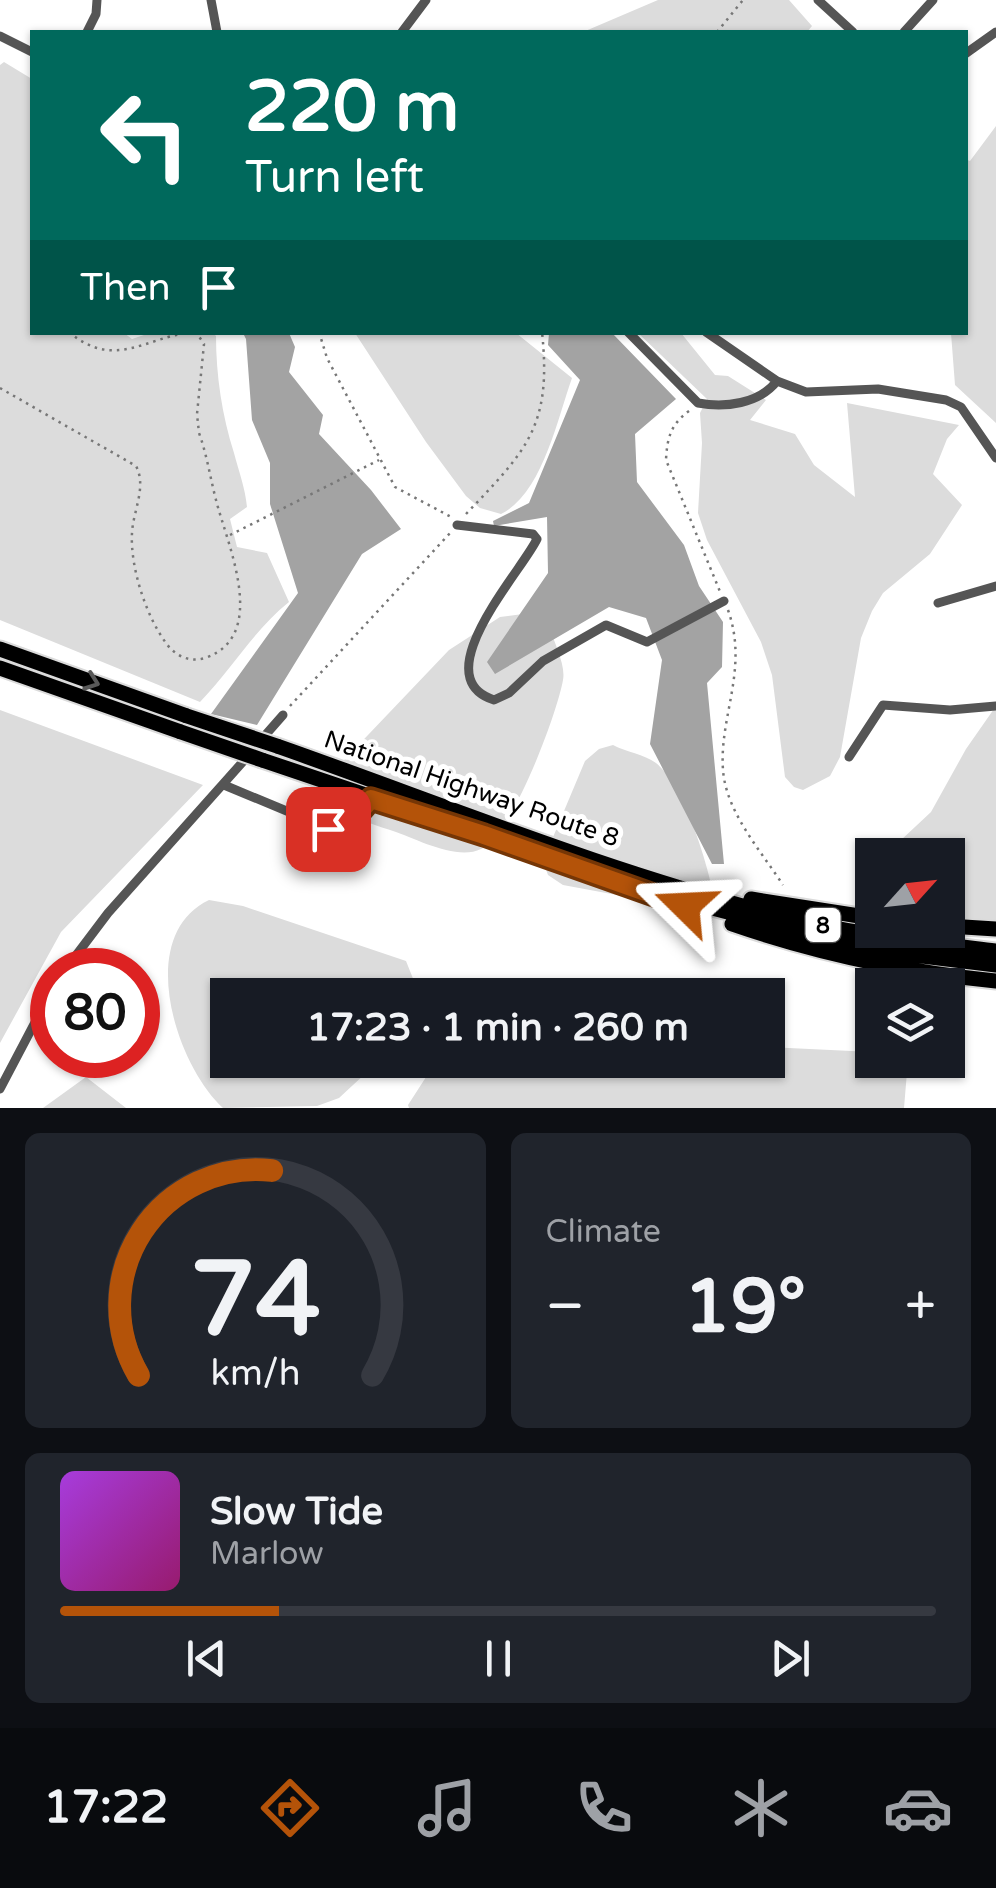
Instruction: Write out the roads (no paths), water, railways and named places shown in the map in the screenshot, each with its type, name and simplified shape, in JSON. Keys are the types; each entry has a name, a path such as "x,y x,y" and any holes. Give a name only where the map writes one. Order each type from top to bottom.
{"highway":[{"name":"National Highway Route 8","path":"0,649 262,760 371,799 872,950 996,964"},
{"name":"National Highway Route 8","path":"0,668 184,724 277,746 654,886 810,922 996,951"},
{"path":"654,886 855,916"},
{"path":"654,886 776,939 845,959 931,975 996,981"},
{"path":"965,927 996,929"}],"street":[{"path":"89,30 97,0"},
{"path":"210,0 217,30"},
{"path":"404,30 426,0"},
{"path":"818,0 851,30"},
{"path":"906,30 933,0"},
{"path":"968,52 996,32"},
{"path":"0,36 30,51"},
{"path":"631,335 698,403 714,406 756,399 778,381"},
{"path":"710,335 778,381 806,392 878,388 946,400 961,407 996,458"},
{"path":"458,523 533,534 536,540 484,619 470,654 471,677 484,697 494,700 509,692 543,661 606,625 648,642 721,603"},
{"path":"938,603 996,586"},
{"path":"849,757 882,705 950,710 996,706"},
{"path":"82,948 283,715"},
{"path":"224,785 337,832 350,827 371,799"},
{"path":"0,1090 30,1032"}]}
